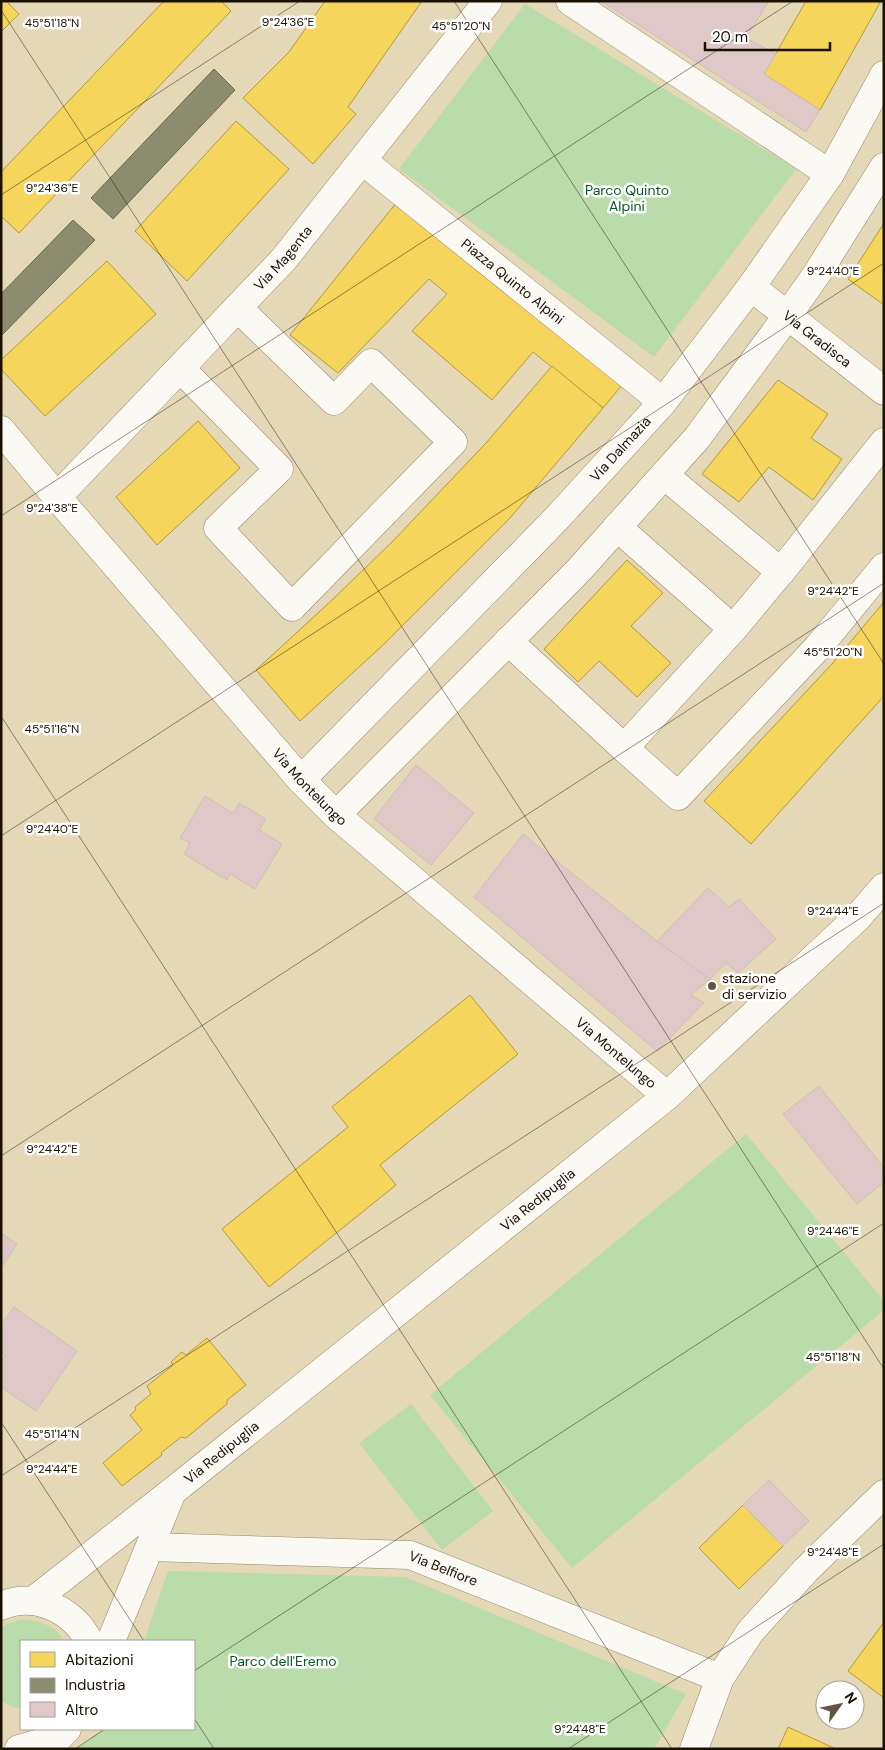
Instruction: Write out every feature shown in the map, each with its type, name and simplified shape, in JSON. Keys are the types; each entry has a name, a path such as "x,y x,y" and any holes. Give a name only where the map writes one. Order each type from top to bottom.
{"street":[{"name":"Via Magenta","path":"57,497 284,259 488,1"},
{"path":"570,1 830,174"},
{"name":"Via Dalmazia","path":"301,780 558,517 663,402 751,287 830,174 884,75"},
{"name":"Piazza Quinto Alpini","path":"362,161 663,402"},
{"path":"336,815 579,570 698,438 818,272 884,167"},
{"name":"Via Gradisca","path":"751,287 884,390"},
{"path":"180,368 279,469 218,528 292,607 453,442 371,363 334,402 238,308"},
{"name":"Via Montelungo","path":"1,430 301,780 336,815 667,1096"},
{"path":"624,748 733,629 781,572 884,442"},
{"path":"664,475 781,572"},
{"path":"617,527 733,629"},
{"path":"508,641 678,796 818,647 884,567"},
{"name":"Via Redipuglia","path":"12,1600 173,1491 667,1096 857,918 884,887"},
{"name":"Via Redipuglia","path":"111,1640 173,1491"},
{"path":"694,1749 720,1678 750,1632 806,1570 884,1494"},
{"name":"Via Belfiore","path":"150,1546 410,1555 720,1678"},
{"path":"12,1600 60,1609 83,1630 88,1640"},
{"path":"15,1745 58,1738 66,1730"}],"green space":[{"name":"Parco Quinto Alpini","path":"525,4 796,169 654,357 399,169"},
{"path":"746,1134 884,1301 884,1310 572,1568 430,1395"},
{"path":"411,1404 493,1511 442,1550 359,1443"},
{"name":"Parco dell'Eremo","path":"168,1571 405,1577 686,1694 654,1749 77,1749 102,1730 195,1730 195,1640 144,1640"},
{"path":"22,1619 35,1621 52,1628 63,1640 20,1640 20,1709 1,1701 1,1628"}],"building: Abitazioni":[{"path":"1,1 6,1 19,14 2,31"},
{"path":"164,1 221,1 231,11 19,233 1,216 1,172"},
{"path":"325,1 422,1 348,107 356,114 313,164 243,98 289,52"},
{"path":"806,1 881,1 820,110 764,74"},
{"path":"236,121 289,169 187,281 135,231"},
{"path":"397,202 623,384 603,408 533,352 492,400 412,331 447,294 429,279 338,373 290,335"},
{"path":"884,223 884,305 848,279"},
{"path":"107,261 156,314 45,416 1,369 1,360"},
{"path":"552,366 603,408 510,518 382,646 300,721 256,670 393,541 486,443"},
{"path":"778,380 828,414 811,438 842,459 813,500 769,467 739,502 702,474"},
{"path":"198,421 240,468 157,545 116,497"},
{"path":"627,560 663,593 631,626 671,663 637,697 599,661 578,682 544,649"},
{"path":"884,602 884,696 751,844 704,801 831,665"},
{"path":"470,995 518,1054 380,1165 396,1185 269,1287 222,1229 348,1127 332,1107"},
{"path":"207,1338 246,1385 227,1400 227,1404 186,1438 181,1437 161,1453 162,1455 122,1486 103,1463 142,1430 130,1415 136,1410 135,1407 151,1394 147,1386 173,1365 171,1362 182,1352 186,1355"},
{"path":"743,1505 783,1546 739,1589 699,1548"},
{"path":"884,1622 884,1698 865,1684 865,1680 860,1680 848,1671"},
{"path":"788,1727 836,1749 778,1749"}],"building: Industria":[{"path":"214,69 235,90 113,219 91,198"},
{"path":"73,220 95,240 1,336 1,294"}],"building: Altro":[{"path":"601,1 769,1 746,38 776,54 764,74 820,110 806,132"},
{"path":"416,765 474,813 431,865 374,819"},
{"path":"205,796 233,813 239,803 266,819 259,830 282,844 255,889 230,874 227,880 184,854 190,843 180,838"},
{"path":"523,834 657,941 710,979 691,995 704,1003 657,1051 474,897"},
{"path":"708,888 729,907 739,899 776,939 738,973 726,963 710,979 657,941"},
{"path":"819,1086 884,1168 884,1182 857,1204 783,1114"},
{"path":"1,1233 17,1244 1,1268"},
{"path":"14,1307 77,1351 36,1411 1,1387 1,1362 6,1356 1,1353 1,1326"},
{"path":"769,1480 809,1521 783,1546 743,1505"}],"place":[{"name":"stazione di servizio","path":"712,986"}]}
